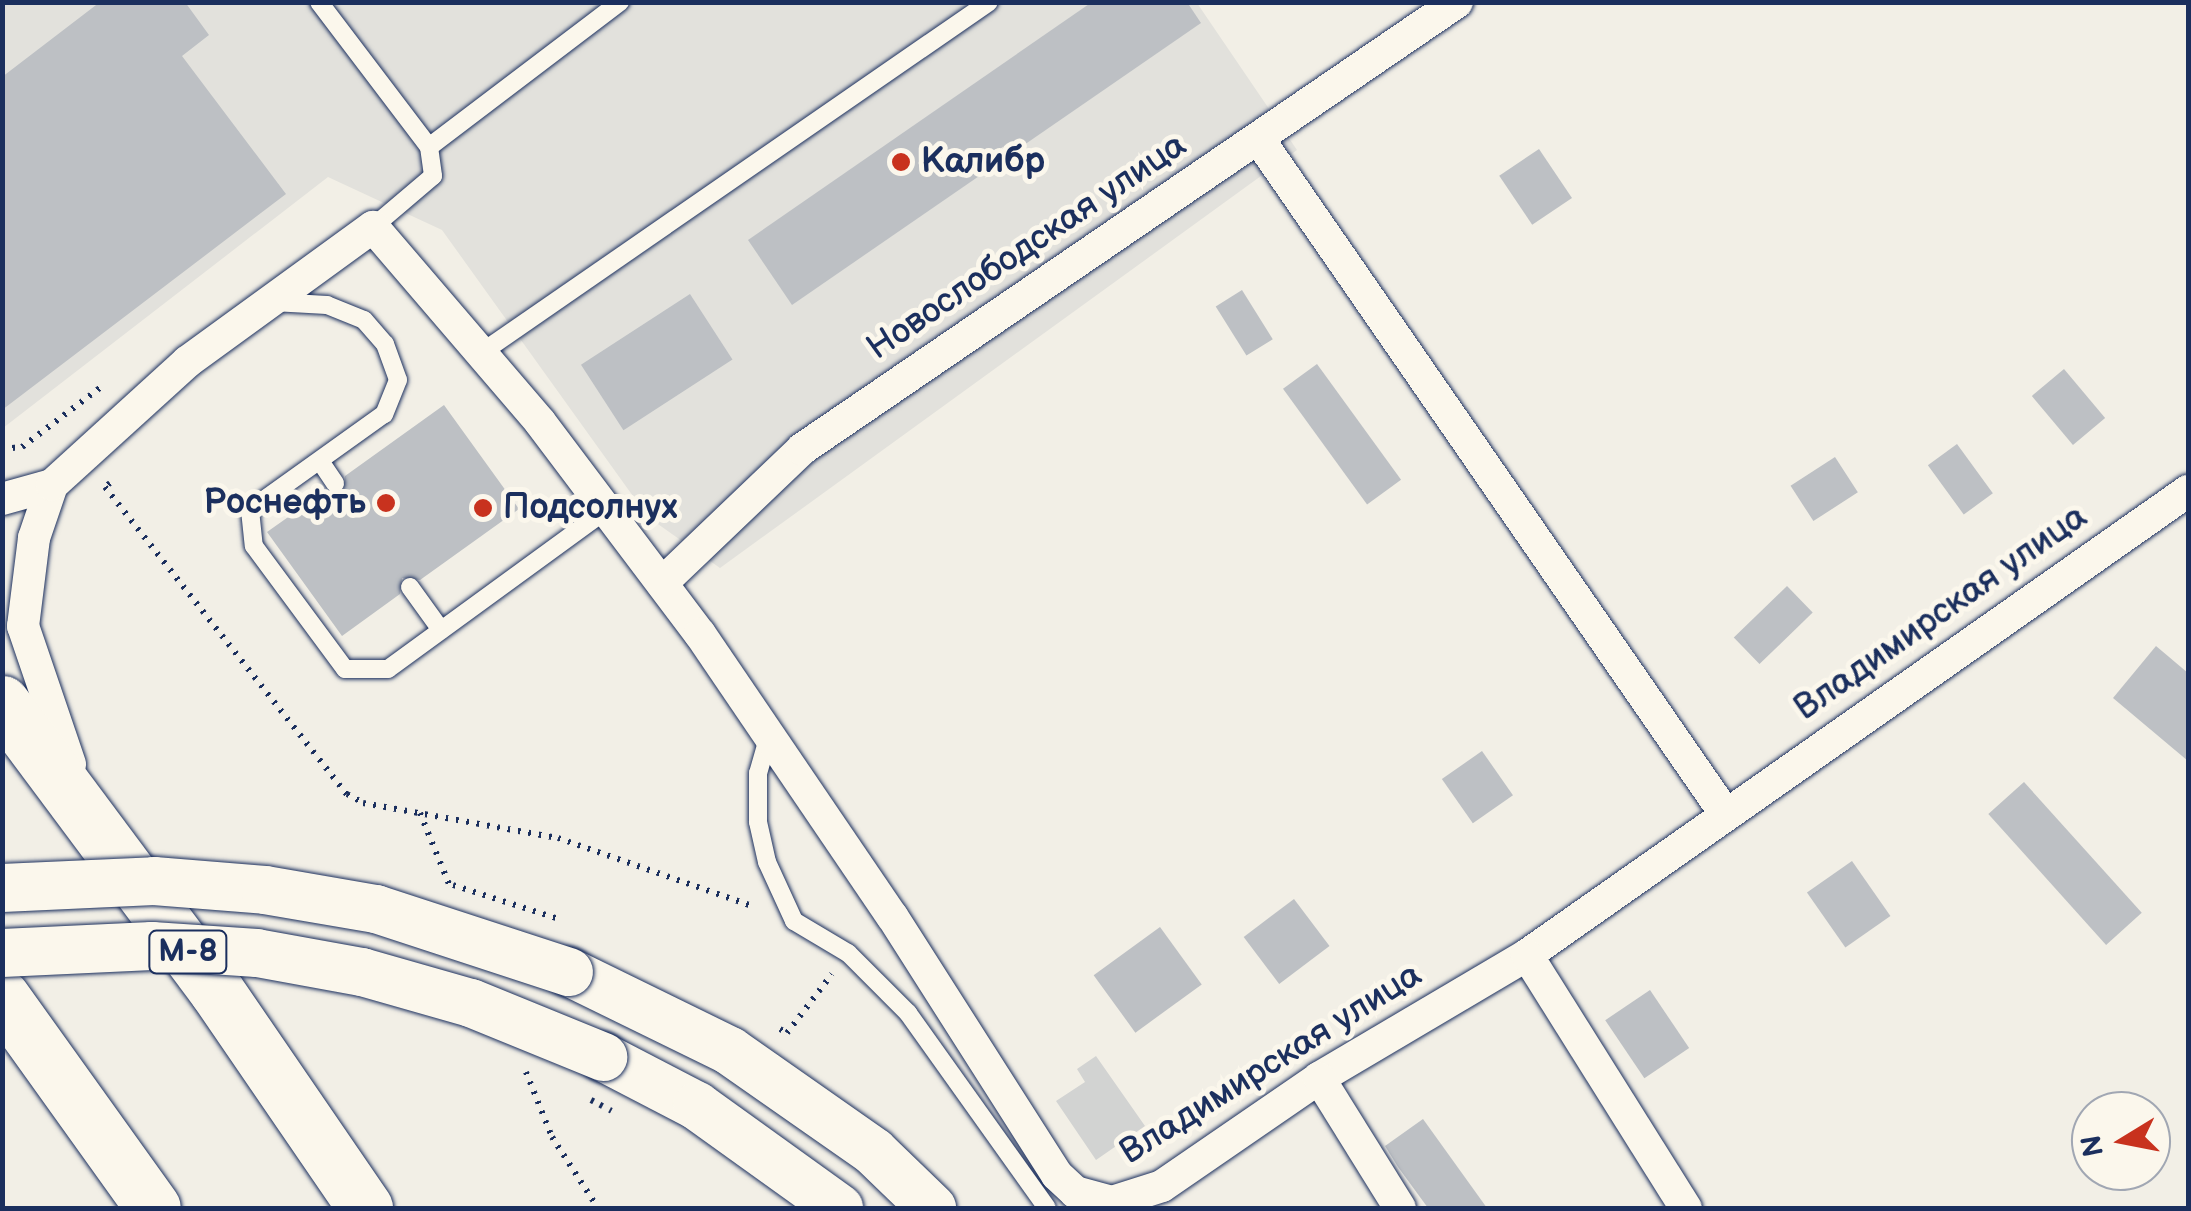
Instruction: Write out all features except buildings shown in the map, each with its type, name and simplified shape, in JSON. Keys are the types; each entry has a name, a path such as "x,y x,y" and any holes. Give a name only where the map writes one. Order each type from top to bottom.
{"highway":[{"name":"М-8","path":"2,704 97,828 364,1208"},
{"path":"2,996 153,1208"}],"main road":[{"path":"2,888 154,881 264,890 376,909 569,972 730,1051 874,1152 932,1208"},
{"path":"2,953 152,946 309,962 471,1003 592,1076 697,1106 839,1208"}],"street":[{"name":"Новослободская улица","path":"662,583 802,449 1457,2"},
{"path":"1258,138 1724,812"},
{"name":"Владимирская улица","path":"373,227 480,353 662,583 769,735 1057,1175 1075,1192 1112,1202 1162,1186 1319,1078 1526,955 1724,812 2188,490"},
{"path":"2,498 52,485 187,362 373,227"},
{"path":"52,485 34,538 23,626 55,730 97,828"},
{"path":"1526,955 1686,1208"},
{"path":"1319,1078 1400,1208"}],"lane":[{"path":"318,2 429,147 433,176 373,227"},
{"path":"429,147 620,2"},
{"path":"480,353 989,2"},
{"path":"267,302 327,306 364,320 385,344 398,380 384,414 250,510 254,546 345,669 388,669 606,510"},
{"path":"320,461 335,483"},
{"path":"410,587 441,630"},
{"path":"769,735 758,772 758,822 767,862 794,921 848,953 908,1014 1048,1208"}],"path":[{"path":"2,449 22,447 100,388"},
{"path":"115,478 105,487 347,794 363,803 558,838 794,921"},
{"path":"556,918 574,925"},
{"path":"771,1024 787,1033 848,953"},
{"path":"510,1065 546,1079"},
{"path":"592,1076 614,1112"}],"shaded area":[{"path":"3,3 1197,3 1297,150 720,568 648,517 442,230 328,177 3,428"},
{"path":"1096,1056 1145,1126 1096,1160 1056,1101 1085,1082 1077,1069"}],"place":[{"name":"Калибр","path":"901,162"},
{"name":"Роснефть","path":"386,503"},
{"name":"Подсолнух","path":"483,508"}]}
